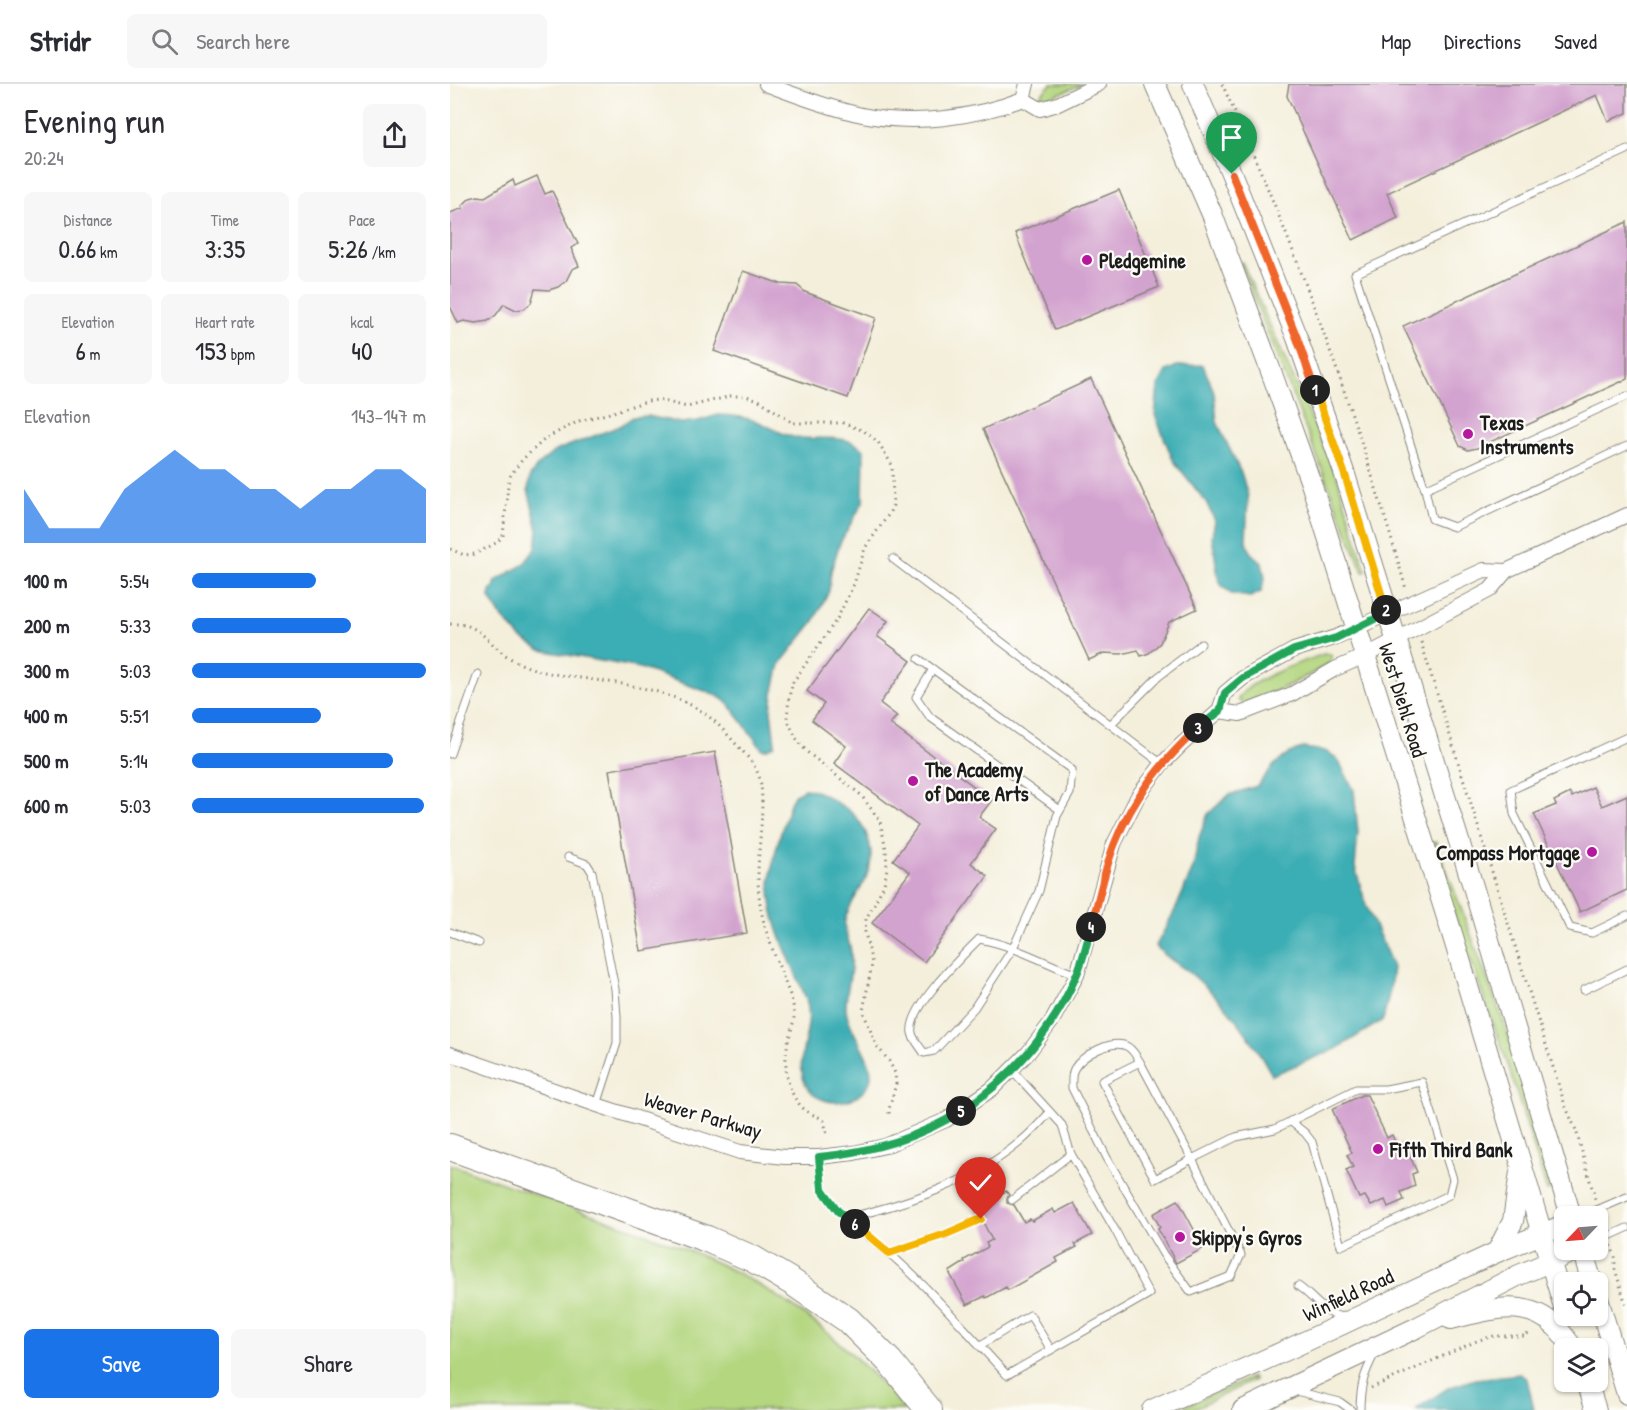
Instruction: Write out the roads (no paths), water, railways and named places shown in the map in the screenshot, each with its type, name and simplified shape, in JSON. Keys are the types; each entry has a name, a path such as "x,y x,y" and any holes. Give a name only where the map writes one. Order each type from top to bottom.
{"highway":[{"path":"450,1147 707,1239 753,1259 848,1320 890,1362 929,1410"}],"street":[{"path":"766,84 862,115 913,120 959,117 999,108 1023,99"},
{"path":"1023,99 1027,84"},
{"path":"1023,99 1040,109 1059,104 1099,84"},
{"name":"West Diehl Road","path":"1155,84 1212,214 1312,486 1454,940 1554,1272"},
{"name":"West Diehl Road","path":"1194,84 1245,204 1297,338 1345,475 1503,985 1568,1206"},
{"path":"1220,711 1240,714 1292,694 1335,669 1395,641 1490,590 1506,571 1627,515"},
{"name":"Weaver Parkway","path":"450,1054 740,1152 785,1157 819,1157 854,1153 885,1146 946,1120 979,1099 1011,1070 1053,1021 1077,975 1114,844 1138,796 1162,764 1204,723 1220,711 1225,693 1243,678 1294,650 1336,638 1484,570 1506,571"},
{"path":"1497,1252 1513,1221 1521,1162"},
{"name":"Winfield Road","path":"1152,1410 1497,1252 1554,1229"},
{"path":"1243,1410 1554,1260"},
{"path":"1416,1328 1493,1308 1512,1307 1532,1311 1555,1325 1566,1338"},
{"path":"1606,1326 1627,1394"},
{"path":"1590,1392 1596,1410"}],"lane":[{"path":"1627,150 1355,274 1425,489 1432,519 1454,527 1627,446"},
{"path":"1425,489 1627,396"},
{"path":"893,559 1162,764"},
{"path":"1111,724 1158,677 1201,644"},
{"path":"919,659 1072,770 1070,792 1060,810 1039,891 1012,948 974,1008 934,1052 924,1053 912,1033 914,1016 949,969 980,939 1002,943 1012,948 1077,975"},
{"path":"933,669 916,698 930,717 1060,810"},
{"path":"450,754 478,674"},
{"path":"1627,737 1511,790 1514,814 1570,928 1592,933 1627,916"},
{"path":"568,857 587,864 592,872 615,989 617,1043 597,1105"},
{"path":"450,932 479,943"},
{"path":"1584,990 1627,969"},
{"path":"1120,1043 1130,1048 1140,1062 1192,1159 1241,1255 1231,1276 1191,1292 1163,1254 1107,1158 1072,1088 1075,1067 1085,1057 1111,1045 1120,1043"},
{"path":"1140,1062 1102,1081 1155,1179 1236,1137 1270,1131 1290,1121 1356,1089 1386,1089 1422,1082 1453,1179 1449,1195 1341,1246 1312,1142 1290,1121"},
{"path":"819,1157 822,1189 838,1211 889,1253 947,1308 1007,1375 1149,1294 1071,1154 1062,1125 1011,1070"},
{"path":"847,1218 897,1206 972,1175 1020,1142 1050,1112"},
{"path":"1012,1200 1071,1154"},
{"path":"1606,1206 1627,1197"},
{"path":"889,1253 946,1234 981,1219"},
{"path":"1608,1237 1627,1228"},
{"path":"1298,1286 1337,1317 1356,1318"},
{"path":"980,1346 1030,1315 1051,1350"},
{"path":"1360,1410 1363,1378 1380,1344"},
{"path":"1288,1388 1340,1402 1351,1410"}],"water":[{"path":"1203,365 1214,392 1217,422 1242,475 1248,497 1246,541 1252,554 1262,563 1265,578 1261,592 1250,597 1231,594 1219,583 1212,536 1215,521 1206,502 1173,460 1155,415 1158,386 1166,371 1177,366"},
{"path":"718,415 754,420 793,437 848,441 864,450 863,502 840,543 831,571 829,591 814,621 780,664 771,711 775,743 768,749 762,749 729,704 716,695 640,668 540,650 521,638 501,616 490,598 490,591 494,588 496,581 524,564 536,548 538,530 528,490 530,476 539,464 555,451 620,426 633,417 648,416 681,423"},
{"path":"1303,748 1325,751 1337,758 1354,790 1358,832 1355,867 1366,905 1393,967 1383,1020 1336,1049 1272,1075 1256,1047 1229,1011 1196,978 1156,946 1177,906 1193,868 1199,837 1208,814 1229,795 1257,786 1274,765 1290,753"},
{"path":"804,789 818,792 849,810 866,833 871,851 867,877 847,913 845,923 851,955 846,1009 869,1065 870,1081 865,1090 857,1096 838,1102 819,1098 805,1083 802,1063 808,1021 806,999 783,944 771,902 772,866 777,845 790,803 795,794"},
{"path":"1520,1374 1527,1379 1534,1410 1415,1410 1448,1388 1475,1379"}],"place":[{"name":"Pledgemine","path":"1087,260"},
{"name":"Texas Instruments","path":"1468,434"},
{"name":"The Academy of Dance Arts","path":"913,781"},
{"name":"Compass Mortgage","path":"1592,852"},
{"name":"Fifth Third Bank","path":"1378,1149"},
{"name":"Skippy's Gyros","path":"1180,1237"}]}
